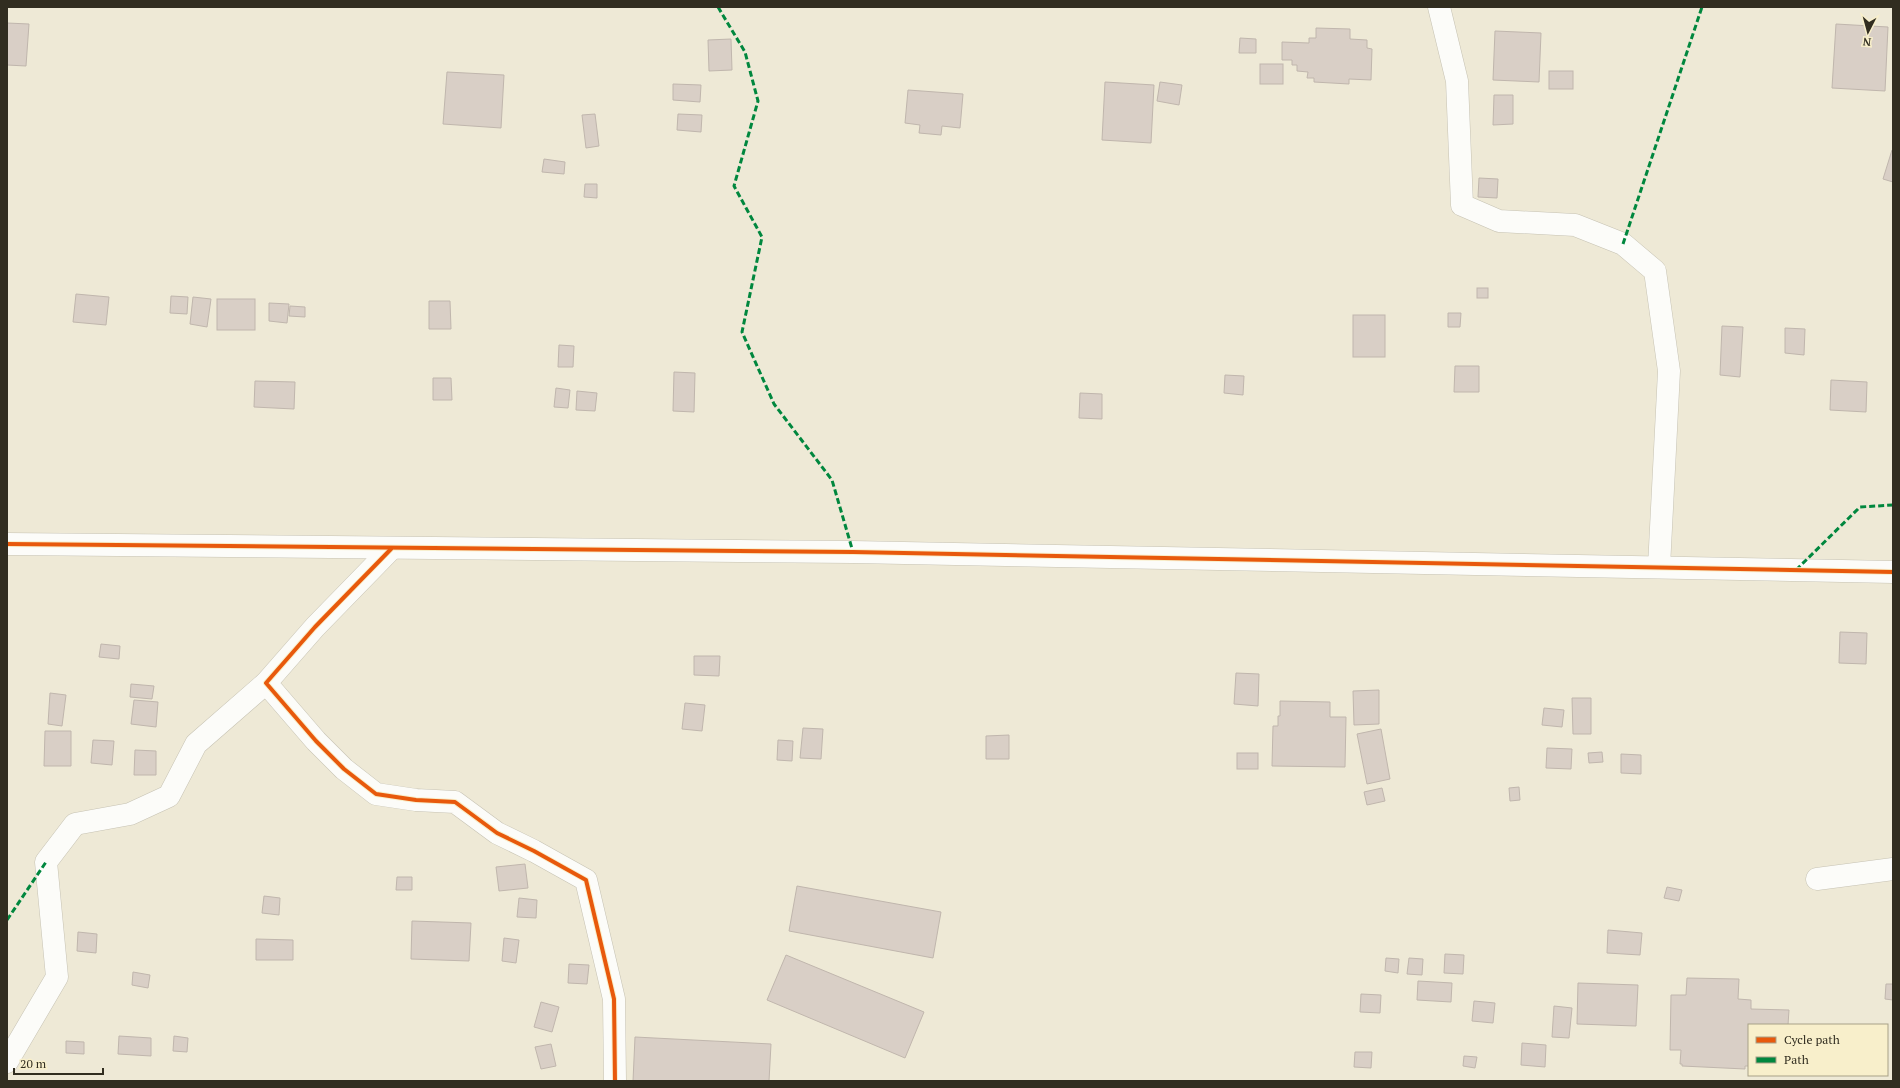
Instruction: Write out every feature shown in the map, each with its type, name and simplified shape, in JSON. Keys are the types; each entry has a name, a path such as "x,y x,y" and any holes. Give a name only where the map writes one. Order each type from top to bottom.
{"street":[{"path":"1439,7 1457,80 1462,205 1499,221 1575,225 1623,244 1655,271 1669,371 1659,567"},
{"path":"7,544 391,549 853,552 1893,572"},
{"path":"7,1062 57,977 46,862 75,824 130,814 169,796 196,744 266,683 315,627 391,549"},
{"path":"266,683 316,741 344,769 376,794 416,800 455,802 497,833 586,880 614,998 615,1081"},
{"path":"1817,879 1893,869"}],"building":[{"path":"7,23 29,24 26,66 7,65"},
{"path":"1836,24 1888,27 1885,91 1832,88"},
{"path":"1316,28 1350,29 1350,39 1367,40 1367,48 1372,49 1371,80 1349,79 1349,84 1314,82 1314,78 1307,78 1308,72 1297,71 1297,65 1292,65 1292,60 1282,60 1282,42 1309,43 1309,38 1316,38"},
{"path":"1495,31 1541,33 1539,82 1493,80"},
{"path":"1240,38 1256,39 1256,53 1239,53"},
{"path":"731,39 732,70 709,71 708,40"},
{"path":"1260,64 1283,64 1283,84 1260,84"},
{"path":"1549,71 1573,71 1573,89 1549,89"},
{"path":"447,72 504,75 501,128 443,124"},
{"path":"1105,82 1154,85 1151,143 1102,140"},
{"path":"1160,82 1182,85 1179,105 1157,101"},
{"path":"673,84 701,85 700,102 673,100"},
{"path":"908,90 963,94 960,128 942,126 941,135 919,133 920,125 905,123"},
{"path":"1494,95 1513,95 1513,124 1493,125"},
{"path":"595,114 599,146 586,148 582,115"},
{"path":"678,114 702,115 701,132 677,130"},
{"path":"1893,150 1893,182 1883,179"},
{"path":"544,159 565,162 564,174 542,172"},
{"path":"1479,178 1498,179 1497,198 1478,197"},
{"path":"585,184 597,184 597,198 584,197"},
{"path":"1477,288 1488,288 1488,298 1477,298"},
{"path":"76,294 109,297 106,325 73,322"},
{"path":"171,296 188,297 187,314 170,313"},
{"path":"193,297 211,299 207,327 190,324"},
{"path":"217,299 255,299 255,330 217,330"},
{"path":"429,301 450,301 451,329 429,329"},
{"path":"269,303 289,304 287,323 269,321"},
{"path":"290,306 305,307 305,317 289,316"},
{"path":"1448,313 1461,313 1460,327 1448,327"},
{"path":"1353,315 1385,315 1385,357 1353,357"},
{"path":"1722,326 1743,327 1740,377 1720,375"},
{"path":"1785,328 1805,329 1804,355 1785,353"},
{"path":"559,345 574,346 573,367 558,367"},
{"path":"1455,366 1479,366 1479,392 1454,392"},
{"path":"674,372 695,373 694,412 673,411"},
{"path":"1225,375 1244,376 1243,395 1224,393"},
{"path":"433,378 451,378 452,400 433,400"},
{"path":"1831,380 1867,382 1866,412 1830,410"},
{"path":"255,381 295,382 294,409 254,407"},
{"path":"556,388 570,390 568,408 554,407"},
{"path":"577,391 597,393 595,411 576,410"},
{"path":"1080,393 1102,394 1102,419 1079,418"},
{"path":"1840,632 1867,633 1866,664 1839,663"},
{"path":"101,644 120,646 119,659 99,657"},
{"path":"694,656 720,656 719,676 694,675"},
{"path":"1236,673 1259,674 1258,706 1234,704"},
{"path":"131,684 154,686 152,699 130,697"},
{"path":"1379,690 1379,724 1354,725 1353,691"},
{"path":"50,693 66,695 62,726 48,724"},
{"path":"1572,698 1591,698 1591,734 1573,734"},
{"path":"134,700 158,702 156,727 131,724"},
{"path":"1280,701 1330,702 1330,717 1346,717 1345,767 1272,766 1273,726 1278,726"},
{"path":"685,703 705,705 702,731 682,729"},
{"path":"1544,708 1564,710 1562,727 1542,725"},
{"path":"803,728 823,729 821,759 800,758"},
{"path":"1381,729 1390,779 1367,784 1357,734"},
{"path":"45,731 71,731 71,766 44,766"},
{"path":"1009,735 1009,759 986,759 986,736"},
{"path":"93,740 114,741 112,765 91,763"},
{"path":"778,740 793,741 792,761 777,760"},
{"path":"1547,748 1572,749 1571,769 1546,768"},
{"path":"135,750 156,751 156,775 134,775"},
{"path":"1602,752 1603,762 1589,763 1588,753"},
{"path":"1237,753 1258,753 1258,769 1237,769"},
{"path":"1621,754 1641,755 1641,774 1621,773"},
{"path":"1519,787 1520,800 1510,801 1509,788"},
{"path":"1382,788 1385,801 1367,805 1364,792"},
{"path":"525,864 528,888 499,891 496,867"},
{"path":"397,877 412,877 412,890 396,890"},
{"path":"797,886 941,912 933,958 789,931"},
{"path":"1667,887 1682,890 1679,901 1664,898"},
{"path":"264,896 280,898 279,915 262,913"},
{"path":"519,898 537,900 536,918 517,917"},
{"path":"412,921 471,923 469,961 411,959"},
{"path":"1608,930 1642,933 1640,955 1607,953"},
{"path":"78,932 97,934 96,953 77,951"},
{"path":"504,938 519,940 516,963 502,961"},
{"path":"256,939 293,940 293,960 256,960"},
{"path":"1445,954 1464,955 1463,974 1444,973"},
{"path":"786,955 924,1012 905,1058 767,1000"},
{"path":"1386,958 1399,959 1398,973 1385,971"},
{"path":"1409,958 1423,959 1422,975 1407,974"},
{"path":"569,964 589,965 587,984 568,983"},
{"path":"133,972 150,975 148,988 132,985"},
{"path":"1687,978 1739,979 1738,999 1751,1000 1751,1009 1789,1010 1788,1024 1748,1024 1748,1066 1745,1066 1745,1069 1682,1066 1682,1064 1680,1064 1681,1050 1670,1050 1671,995 1686,995"},
{"path":"1418,981 1452,983 1451,1002 1417,1000"},
{"path":"1578,983 1638,985 1636,1026 1577,1024"},
{"path":"1886,984 1893,984 1893,1000 1885,999"},
{"path":"1361,994 1381,995 1380,1013 1360,1012"},
{"path":"1474,1001 1495,1003 1493,1023 1472,1021"},
{"path":"541,1002 559,1007 552,1032 534,1027"},
{"path":"1554,1006 1572,1008 1569,1038 1552,1037"},
{"path":"119,1036 151,1038 151,1056 118,1054"},
{"path":"174,1036 188,1038 187,1052 173,1051"},
{"path":"635,1037 771,1044 769,1081 633,1081"},
{"path":"66,1041 84,1042 84,1054 66,1053"},
{"path":"1522,1043 1546,1045 1545,1067 1521,1065"},
{"path":"551,1044 556,1066 541,1069 535,1047"},
{"path":"1355,1052 1372,1052 1371,1068 1354,1067"},
{"path":"1464,1056 1477,1057 1475,1068 1463,1066"}],"marked path":[{"path":"718,7 745,52 758,101 734,186 762,237 742,332 774,404 832,480 853,552"},
{"path":"1623,244 1702,7"},
{"path":"1796,570 1860,507 1893,505"},
{"path":"7,920 46,862"}],"cycle path":[{"path":"7,544 853,552 1893,572"},
{"path":"391,549 315,627 266,683 316,741 344,769 376,794 416,800 455,802 497,833 534,851 586,880 614,999 615,1081"}]}
